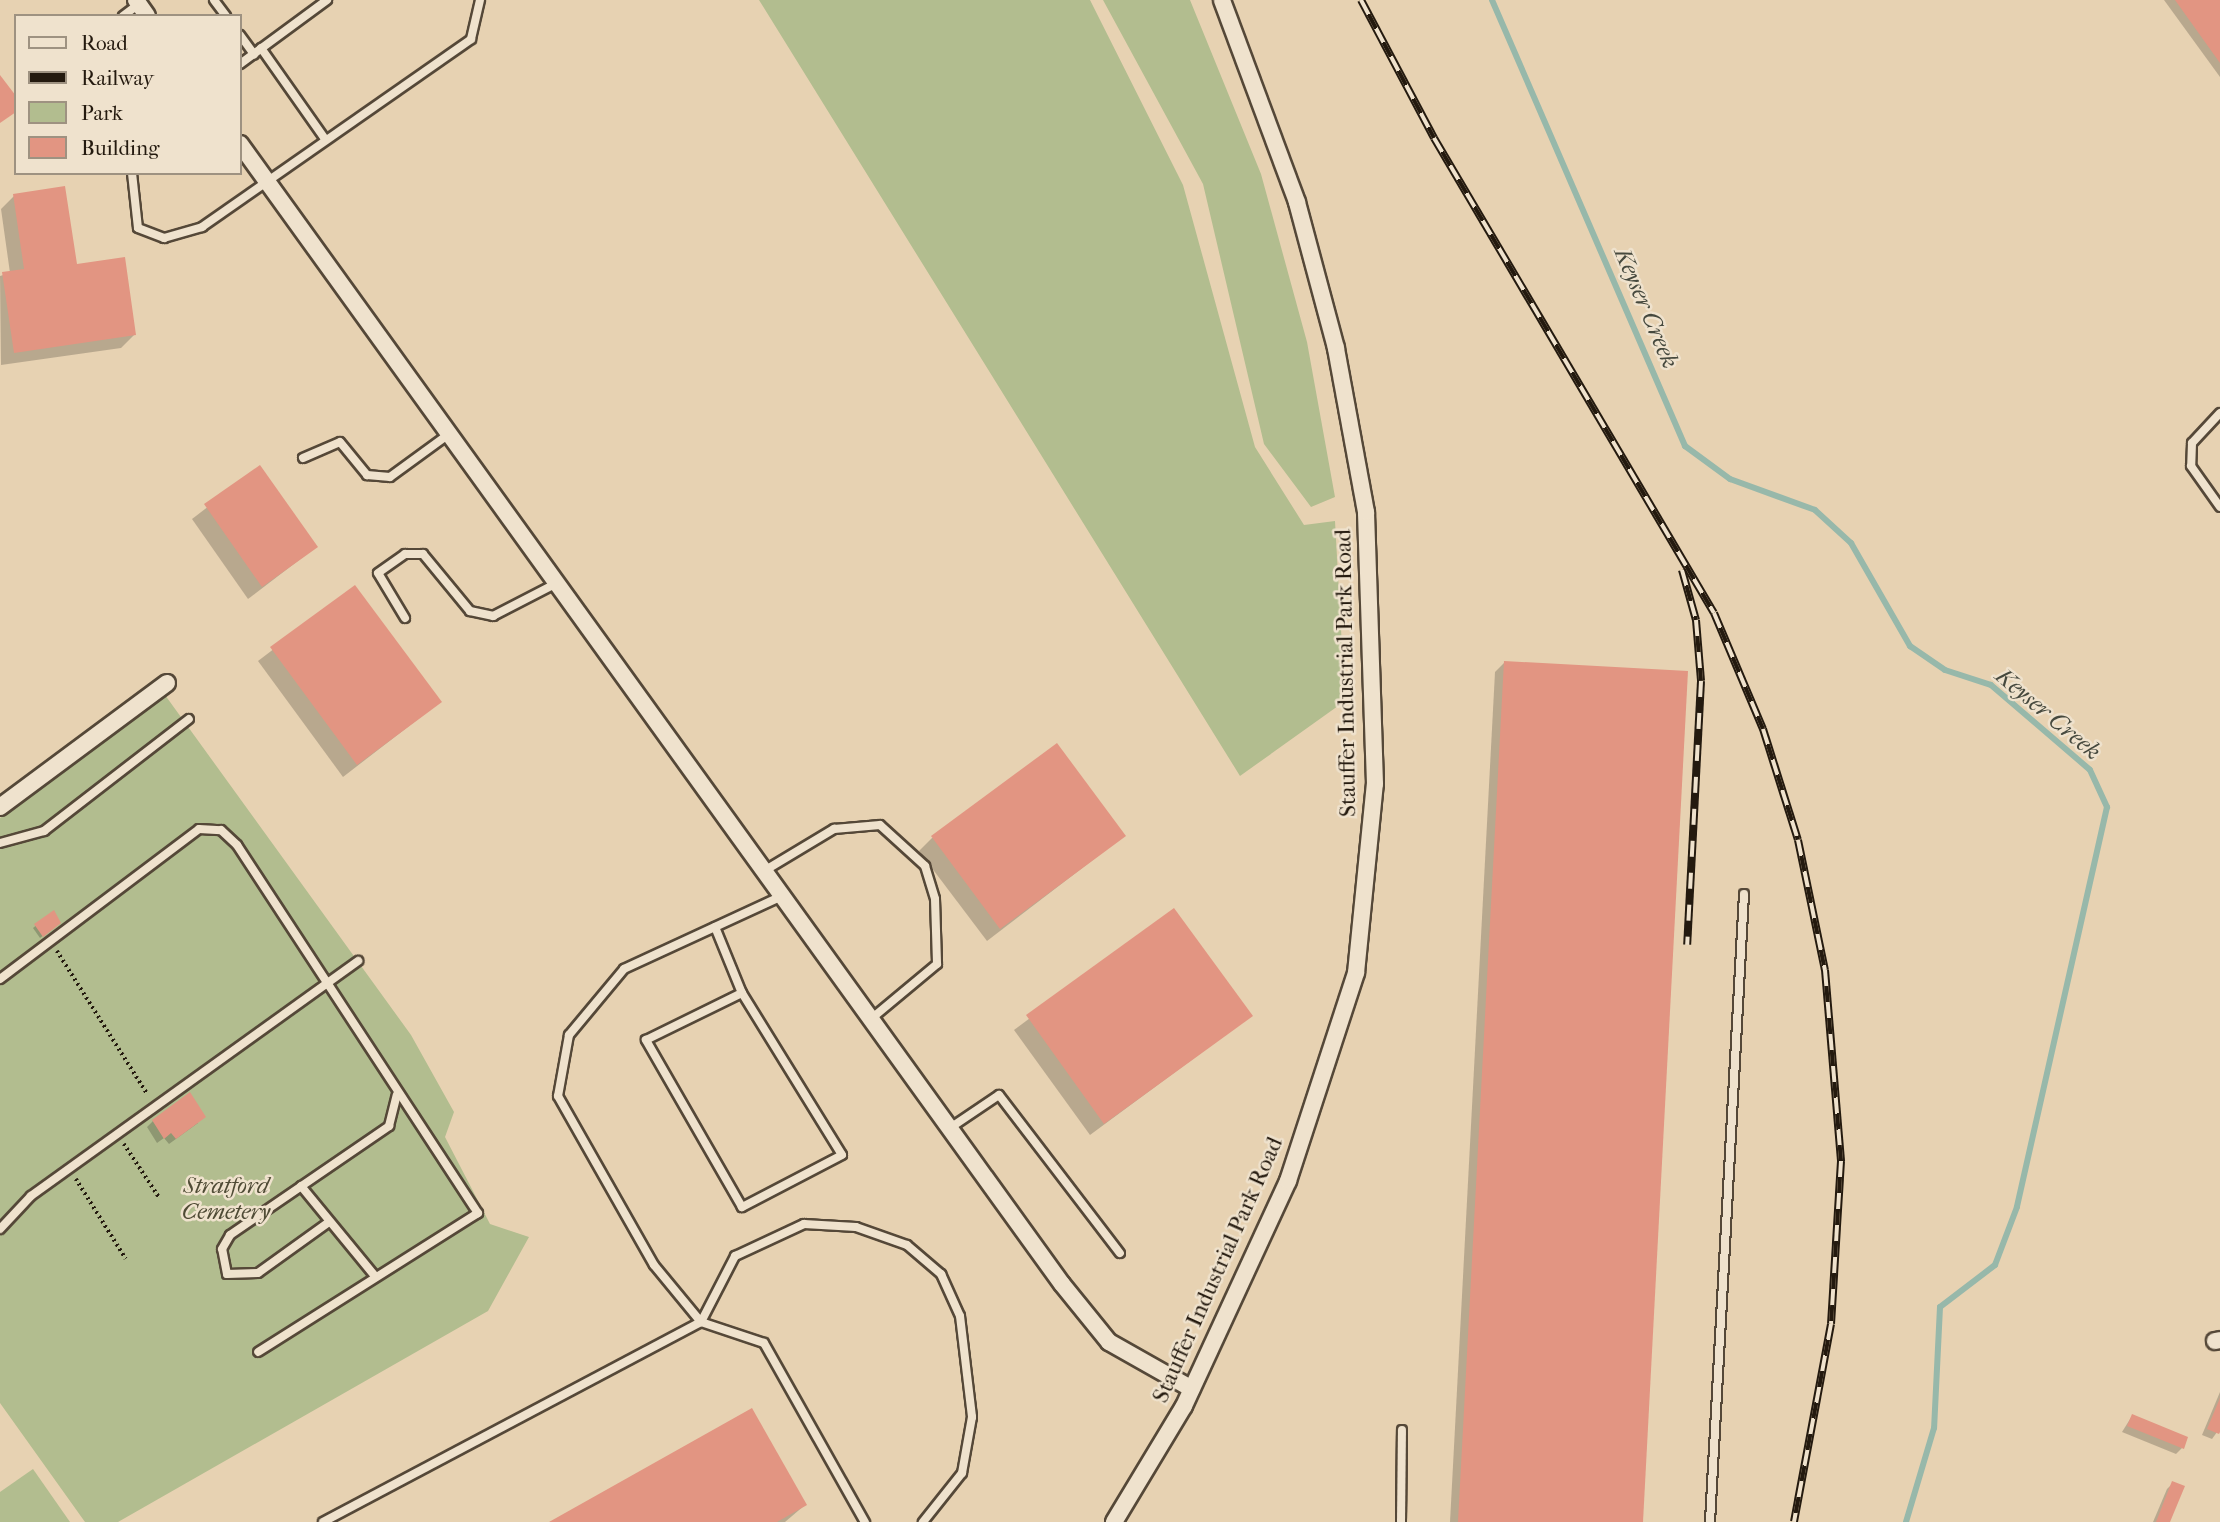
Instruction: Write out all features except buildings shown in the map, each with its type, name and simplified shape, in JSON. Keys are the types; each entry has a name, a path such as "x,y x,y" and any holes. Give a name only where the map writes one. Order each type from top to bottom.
{"street":[{"name":"Stauffer Industrial Park Road","path":"1114,1522 1192,1390 1289,1181 1356,973 1375,784 1366,512 1336,348 1297,202 1222,0"},
{"path":"242,147 950,1128 1110,1342 1192,1390"},
{"path":"0,807 167,682"}],"lane":[{"path":"242,62 327,0"},
{"path":"132,175 138,228 164,238 202,227 471,39 480,0"},
{"path":"242,37 257,51 325,139"},
{"path":"2220,413 2192,443 2190,466 2220,507"},
{"path":"303,458 340,442 367,475 390,477 449,434"},
{"path":"405,618 378,573 405,554 423,554 470,611 482,614 493,616 557,583"},
{"path":"0,843 44,831 189,719"},
{"path":"764,871 834,829 880,825 926,866 935,899 937,964 871,1019"},
{"path":"0,979 53,943 187,836 199,829 221,830 326,982 478,1213 374,1275 258,1352"},
{"path":"1710,1522 1744,894"},
{"path":"782,896 624,969 569,1035 558,1096 654,1265 701,1322 764,1343 865,1522"},
{"path":"715,927 742,993 842,1154 742,1207 646,1040 742,993"},
{"path":"0,1229 68,1169 358,961"},
{"path":"329,1222 258,1273 227,1274 222,1249 230,1235 389,1126 399,1106 396,1088"},
{"path":"950,1128 999,1095 1121,1253"},
{"path":"301,1186 374,1275"},
{"path":"323,1522 701,1322 736,1256 804,1224 856,1227 907,1245 941,1274 960,1316 972,1417 962,1473 923,1522"},
{"path":"1401,1522 1402,1430"}],"path":[{"path":"53,943 155,1106"},
{"path":"117,1133 159,1197"},
{"path":"68,1169 126,1259"}],"green space":[{"path":"759,0 1090,0 1183,185 1255,447 1304,525 1335,521 1345,701 1240,776"},
{"path":"1103,0 1190,0 1261,174 1307,342 1335,497 1311,507 1264,444 1203,184"},
{"name":"Stratford Cemetery","path":"165,695 411,1035 454,1112 445,1137 490,1224 529,1237 488,1311 118,1522 85,1522 0,1403 0,818"},
{"path":"33,1469 70,1522 0,1522 0,1492"}],"waterway":[{"name":"Keyser Creek","path":"1492,0 1685,446 1730,479 1815,510 1851,543 1910,646 1945,670 1991,685 2090,770 2107,807 2017,1207 1995,1265 1940,1307 1934,1428 1906,1522"}],"railway":[{"path":"1361,0 1434,138 1714,613 1763,729 1798,840 1825,970 1841,1161 1831,1324 1794,1522"},
{"path":"1682,570 1696,620 1701,681 1687,945"}]}
